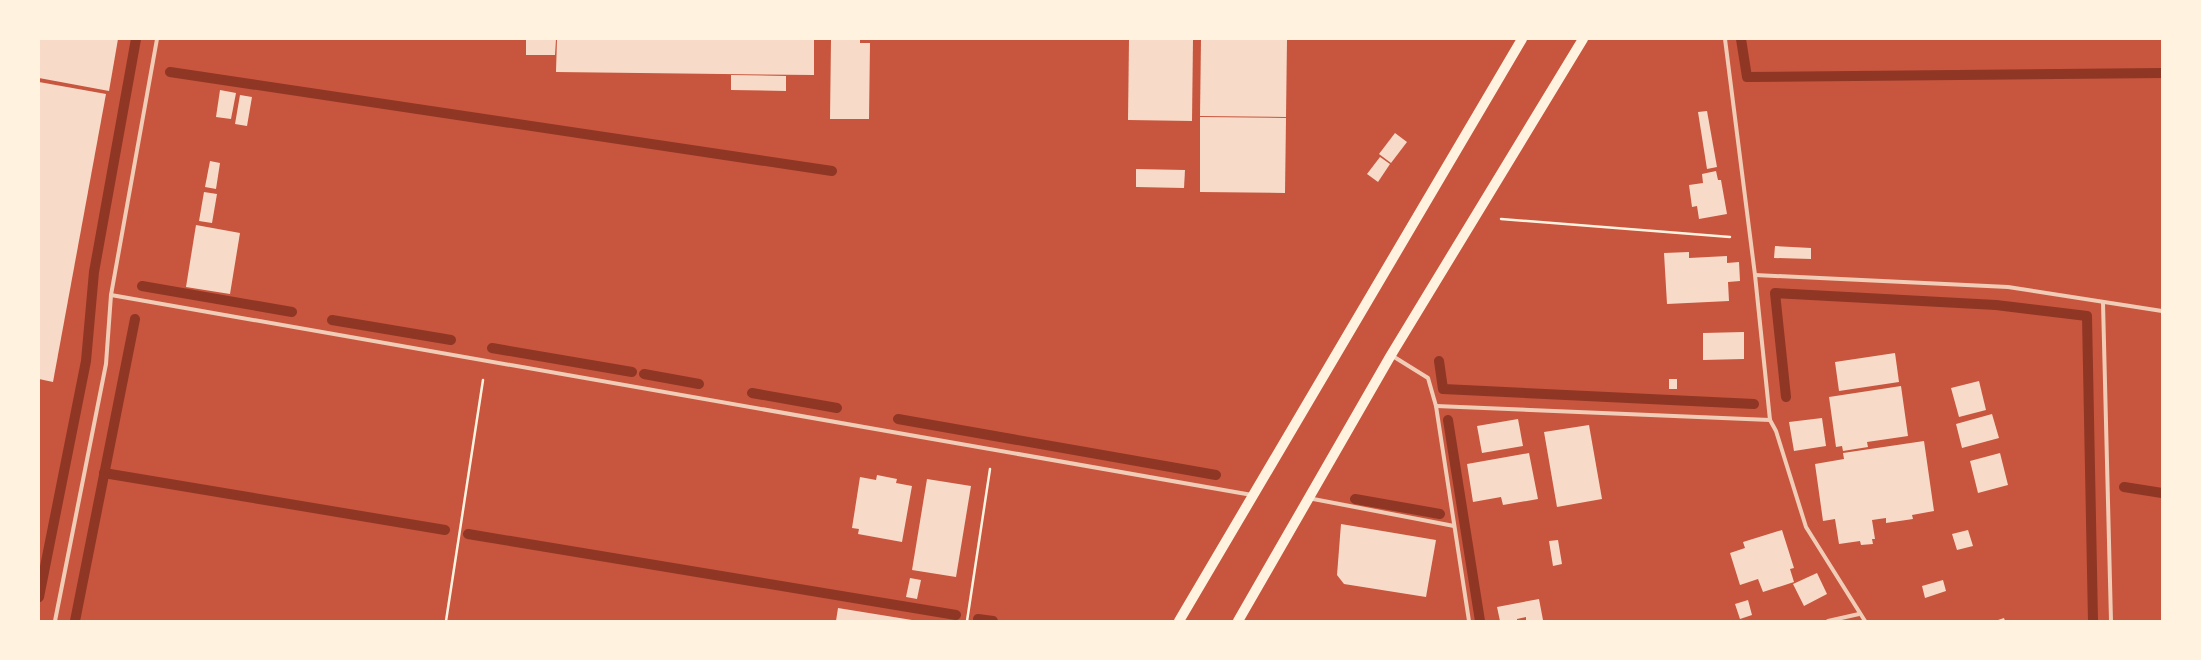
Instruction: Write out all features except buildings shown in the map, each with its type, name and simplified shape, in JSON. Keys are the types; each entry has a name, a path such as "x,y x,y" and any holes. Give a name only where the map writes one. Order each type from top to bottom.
{"main road":[{"path":"1179,621 1522,39"},
{"path":"1238,621 1391,355 1583,39"}],"street":[{"path":"55,621 106,364 111,295 157,39"},
{"path":"1725,39 1755,275 1770,420 1776,431 1806,527 1859,614 1865,621"},
{"path":"1755,275 2008,287 2162,311"},
{"path":"111,295 1254,495"},
{"path":"2103,303 2111,621"},
{"path":"1391,355 1428,378 1436,406 1469,621"},
{"path":"1436,406 1770,420"},
{"path":"1308,498 1454,526"},
{"path":"1828,621 1859,614"}],"path":[{"path":"1475,217 1750,238"},
{"path":"446,621 486,360"},
{"path":"967,621 992,450"}],"waterway":[{"path":"39,597 86,361 94,272 136,39"},
{"path":"1741,39 1747,77 2162,73"},
{"path":"170,72 832,171"},
{"path":"142,286 292,312"},
{"path":"1786,397 1775,293 1996,305 2087,316 2093,621"},
{"path":"75,621 135,319"},
{"path":"332,320 451,340"},
{"path":"492,348 632,372"},
{"path":"1439,361 1443,389 1754,404"},
{"path":"644,374 699,384"},
{"path":"752,393 837,408"},
{"path":"898,419 1216,475"},
{"path":"1448,420 1480,621"},
{"path":"104,473 445,530"},
{"path":"2124,487 2162,493"},
{"path":"1355,499 1440,514"},
{"path":"468,534 956,615"},
{"path":"978,619 993,621"}]}
